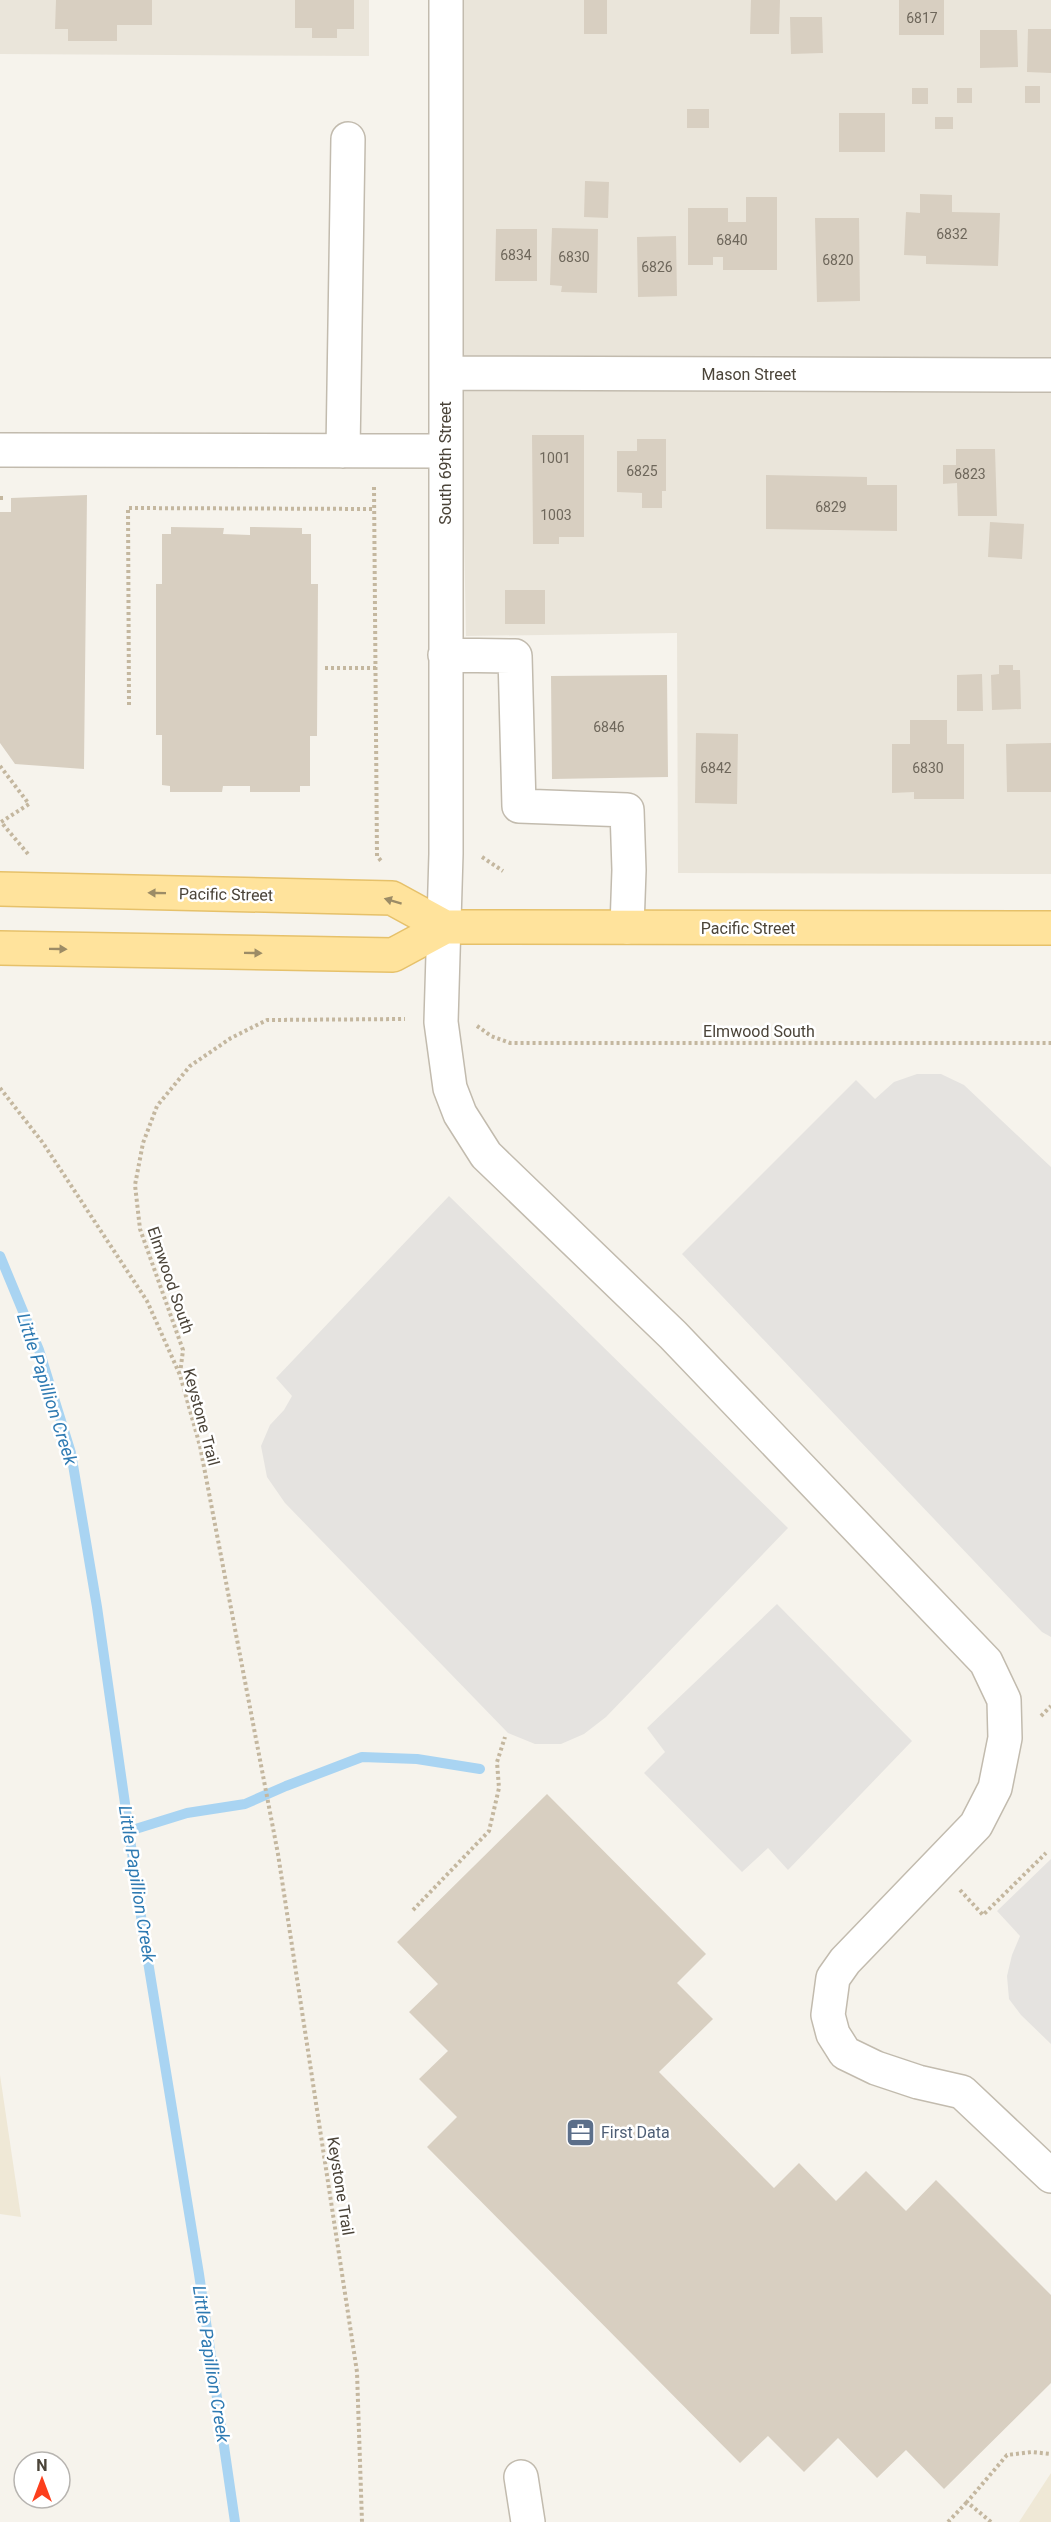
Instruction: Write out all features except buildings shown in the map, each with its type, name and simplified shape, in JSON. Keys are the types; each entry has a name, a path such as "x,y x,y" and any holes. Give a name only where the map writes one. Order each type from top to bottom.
{"main road":[{"name":"Pacific Street","path":"0,890 392,898 445,927"},
{"name":"Pacific Street","path":"0,948 393,955 445,927 1051,928"}],"street":[{"name":"South 69th Street","path":"446,0 445,927 441,1022 450,1088 460,1114 486,1155 673,1335 986,1662 1004,1700 1005,1738 995,1788 976,1825 845,1961 833,1978 828,2015 833,2034 845,2053 918,2082 962,2092 1051,2176"},
{"path":"348,138 358,451"},
{"name":"Mason Street","path":"446,373 1051,375"},
{"path":"0,450 445,451"},
{"path":"445,655 515,656 519,806 627,810 629,870 627,927"},
{"path":"521,2477 528,2522"}],"path":[{"path":"358,451 374,509 377,856 389,869"},
{"path":"0,498 6,498"},
{"path":"129,705 128,508 374,509"},
{"path":"325,668 376,668"},
{"path":"0,766 29,804 1,822 30,856"},
{"path":"476,854 503,871"},
{"name":"Elmwood South","path":"180,1375 183,1350 140,1229 135,1185 143,1143 157,1106 190,1066 231,1038 267,1020 395,1018"},
{"name":"Elmwood South","path":"473,1022 491,1036 510,1043 1051,1043"},
{"name":"Keystone Trail","path":"0,1088 43,1143 141,1292 180,1375 200,1446 278,1854 357,2372 362,2522"},
{"path":"413,1910 489,1831 499,1788 497,1762 506,1737"},
{"path":"937,1865 983,1915 1046,1853"},
{"path":"948,2522 1006,2455 1032,2452 1051,2454"},
{"path":"967,2502 991,2522"}],"shaded area":[{"path":"0,0 369,0 369,56 0,54"},
{"path":"464,0 1051,0 1051,874 678,873 677,633 466,636 462,430"},
{"path":"917,1074 941,1074 964,1085 1051,1167 1051,1637 1042,1632 1012,1601 682,1254 856,1080 875,1099 894,1082"},
{"path":"449,1196 788,1528 606,1717 584,1734 561,1744 535,1744 508,1733 285,1503 267,1477 261,1446 270,1425 284,1410 292,1396 276,1378"},
{"path":"777,1604 912,1741 788,1870 768,1848 742,1872 644,1773 665,1752 647,1728"},
{"path":"1051,1859 1051,2044 1021,2015 1009,1999 1007,1976 1020,1936 997,1911"},
{"path":"0,2075 21,2217 0,2214"},
{"path":"1051,2473 1051,2522 1019,2522"}],"waterway":[{"name":"Little Papillion Creek","path":"0,1256 39,1350 71,1453 97,1607 144,1937 199,2274 235,2522"},
{"path":"129,1831 187,1813 245,1804 362,1757 417,1759 480,1769"}],"place":[{"name":"First Data","path":"580,2132"}]}
